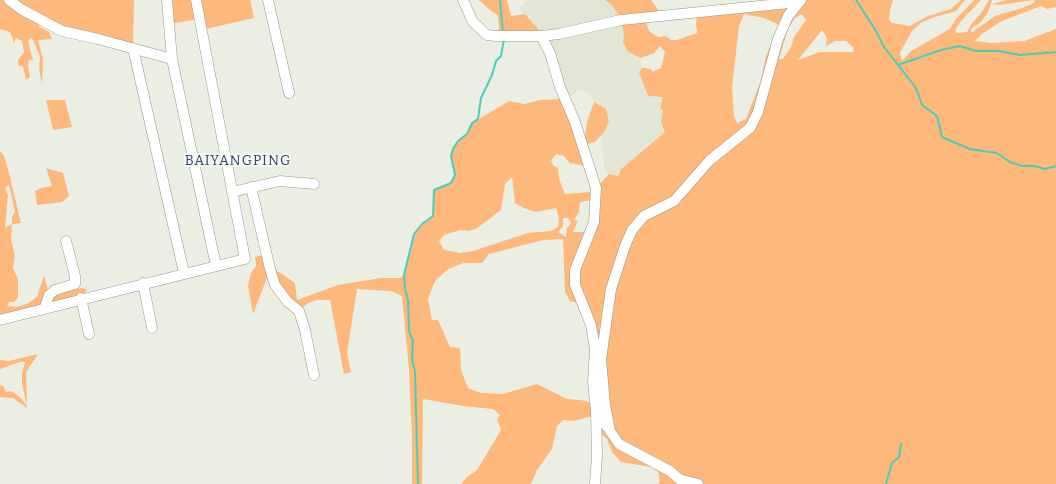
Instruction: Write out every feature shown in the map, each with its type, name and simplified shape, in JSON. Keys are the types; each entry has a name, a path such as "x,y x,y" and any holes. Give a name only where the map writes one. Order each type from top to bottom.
{"street":[{"path":"9,0 21,9 62,31 172,59"},
{"path":"167,0 172,59 216,266"},
{"path":"0,320 81,298 245,259 196,0"},
{"path":"268,0 289,93"},
{"path":"463,0 472,22 487,35 496,36 541,36 570,32 621,20 800,1"},
{"path":"610,431 605,405 602,359 611,289 625,246 632,230 644,216 674,201 710,160 750,128 758,112 778,39 788,16 800,1"},
{"path":"541,36 550,54 560,87 575,122 596,188 594,222 575,270 575,285 591,325 595,348 594,382 598,456 595,484"},
{"path":"133,48 184,273"},
{"path":"232,192 280,181 314,184"},
{"path":"251,187 275,285 287,301 299,311 305,330 314,375"},
{"path":"46,307 49,295 55,290 75,284 75,276 66,240"},
{"path":"143,283 152,328"},
{"path":"81,298 89,334"},
{"path":"596,411 619,444 670,472 679,479 698,484"}],"shaded area":[{"path":"0,0 134,0 133,48 46,23 38,26 49,32 52,39 38,40 43,59 42,85 39,68 40,56 32,38 28,41 33,60 29,60 28,66 30,77 26,80 23,66 19,66 18,60 24,52 22,41 16,38 14,43 10,32 0,29"},
{"path":"167,0 250,0 254,18 201,30 199,19 169,24"},
{"path":"479,0 507,0 511,16 525,14 538,29 541,36 496,36 499,28 498,15"},
{"path":"527,0 605,0 612,5 621,20 624,34 623,42 628,52 641,58 642,68 639,73 647,96 664,97 661,122 666,132 648,145 621,169 618,176 609,174 605,170 601,135 604,132 606,109 594,102 590,94 581,90 565,99 533,22 519,8"},
{"path":"605,0 651,0 663,16 645,18 649,31 658,37 666,36 671,40 677,40 697,33 697,12 801,0 893,0 889,20 892,23 910,26 928,16 951,9 961,0 965,0 956,11 922,22 912,31 900,53 902,61 911,51 950,29 955,20 974,0 981,0 961,21 955,30 957,33 967,32 989,0 992,0 988,12 981,22 972,28 971,33 995,16 1022,8 1034,3 1035,0 1056,0 1056,7 1047,9 1041,6 1002,21 983,33 975,41 992,43 1024,41 1056,29 1056,484 658,484 660,482 658,472 651,467 621,462 612,452 607,439 601,434 596,415 574,421 563,420 557,426 552,449 537,470 531,484 461,484 467,477 477,470 501,430 497,419 500,415 493,409 463,406 423,399 422,484 412,484 409,369 402,296 391,291 357,289 347,353 351,372 344,374 330,300 317,300 308,303 299,311 270,270 253,314 248,286 251,273 256,266 255,257 266,254 270,269 279,272 295,283 297,300 338,285 381,278 400,278 404,275 414,234 422,224 433,216 434,190 451,183 455,175 451,156 453,149 458,141 467,134 472,123 509,101 525,104 540,100 565,99 585,138 587,122 594,102 606,109 609,121 604,132 595,142 583,145 590,167 570,163 564,156 556,154 551,161 554,166 558,168 559,179 565,194 591,192 592,200 580,202 579,212 574,220 578,221 573,232 583,232 589,234 596,188 609,174 618,176 621,169 665,132 661,122 663,111 660,108 663,97 648,96 639,73 642,68 651,69 652,72 661,68 665,52 660,46 654,53 641,58 628,52 623,42 624,34 621,20 612,5","holes":["744,14 764,18 777,24 783,29 778,39 771,44 766,56 760,83 746,119 737,123 734,116 732,87 739,26","802,14 806,20 794,37 791,47 783,59 779,59 788,28 795,18","822,30 827,38 826,46 835,41 846,41 854,48 853,52 820,52 798,60","512,177 515,203 524,208 536,212 556,208 559,218 558,227 551,231 528,233 473,251 460,253 444,250 439,241 444,235 460,230 468,231 476,229 501,210 505,184","563,218 568,218 571,223 567,228 566,237 558,232 563,226","563,239 565,292 570,301 582,304 594,365 595,404 581,400 567,399 537,384 503,394 481,393 468,388 461,370 460,348 450,347 438,320 432,320 428,299 435,281 448,269 464,263 482,263 489,254 543,240"]},
{"path":"1007,0 1033,0 1000,5 992,4"},
{"path":"46,100 65,100 72,127 53,130"},
{"path":"0,151 4,156 9,173 21,223 12,224 11,239 15,256 13,268 18,279 18,298 14,302 9,302 7,306 16,307 27,304 37,297 44,275 49,295 82,288 87,290 81,298 0,320","holes":["9,185 15,212 12,217 12,224 5,228 8,195 5,188"]},
{"path":"46,168 63,173 69,196 62,202 37,205 35,191 52,186"},
{"path":"38,354 26,372 27,406 22,384 22,374 25,362 20,362 0,369 0,360 9,361"},
{"path":"0,385 3,386 6,392 11,391 21,398 27,408 13,398 0,397"}],"waterway":[{"path":"500,0 503,33"},
{"path":"856,0 876,31 884,47 916,88 922,105 937,116 942,137 970,149 997,153 1010,162 1022,166 1034,166 1045,169 1056,166"},
{"path":"418,484 415,372 412,359 413,341 409,331 408,300 405,289 404,275 414,234 422,224 433,216 434,190 451,183 455,175 451,156 453,149 458,141 467,134 472,123 478,119 481,98 492,75 496,61 501,56 504,39"},
{"path":"898,65 941,50 960,46 976,51 999,51 1020,55 1056,52"},
{"path":"886,484 892,463 899,457 901,444"}],"district":[{"name":"BAIYANGPING","path":"238,161"}]}
